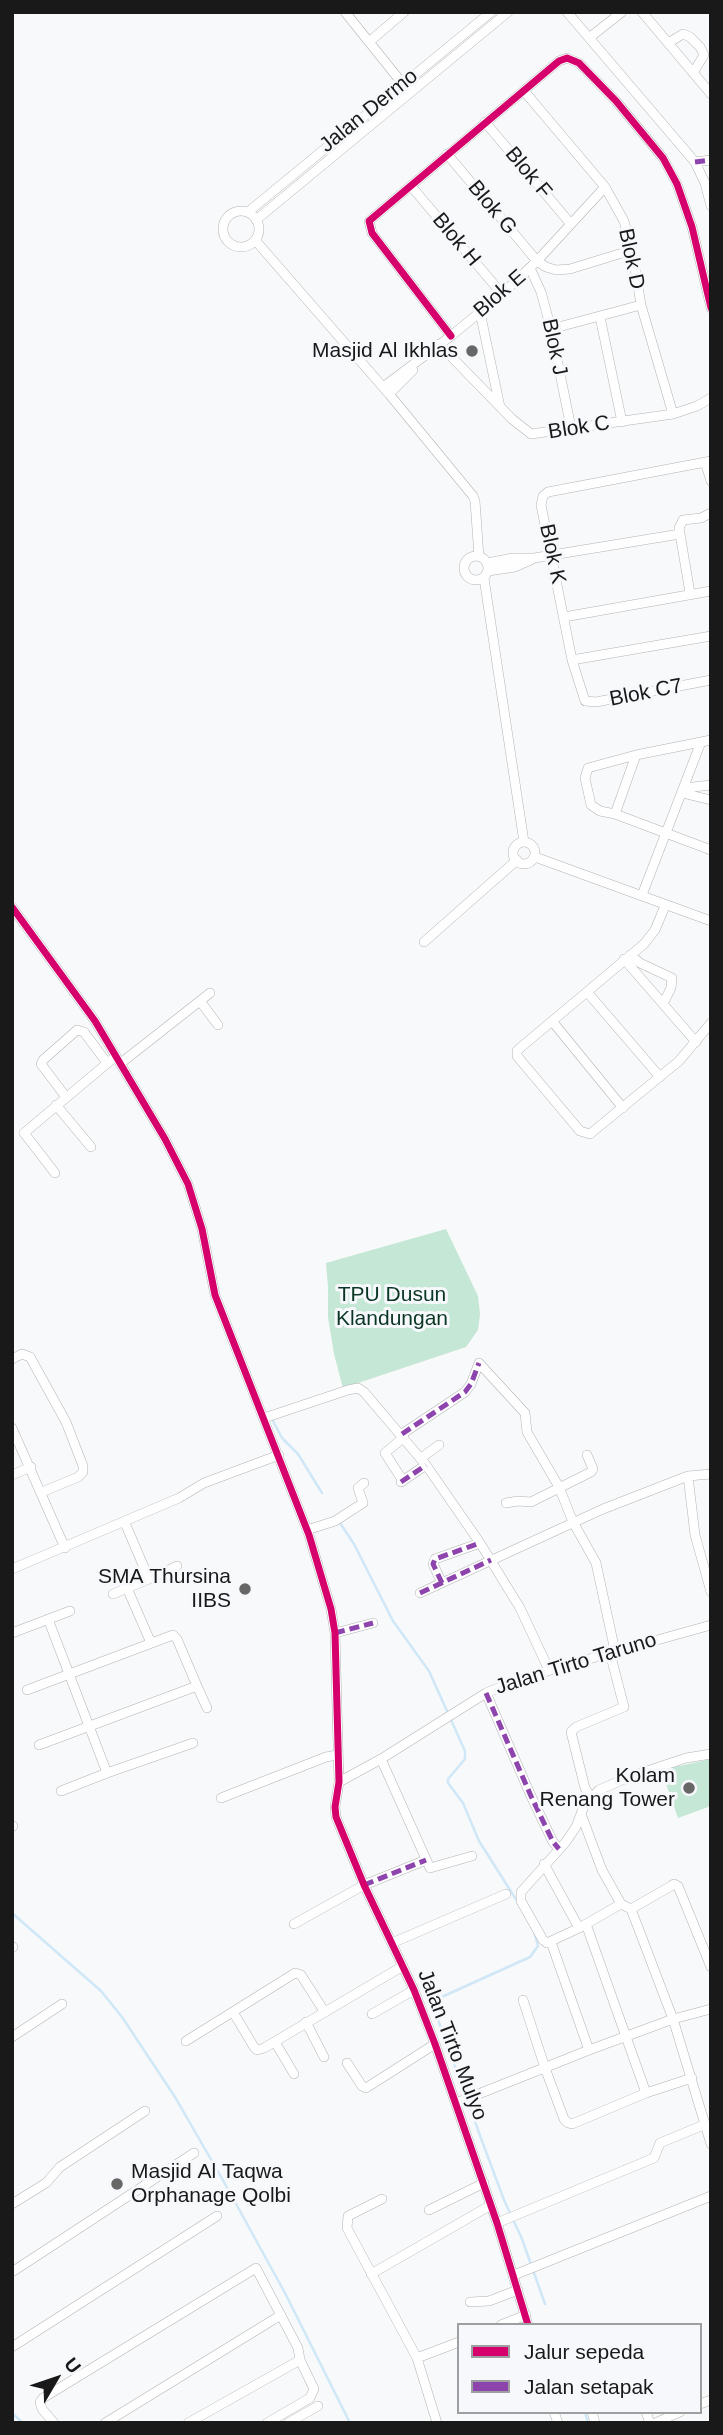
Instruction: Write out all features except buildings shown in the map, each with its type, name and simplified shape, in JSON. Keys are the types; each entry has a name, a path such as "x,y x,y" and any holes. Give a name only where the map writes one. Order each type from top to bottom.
{"street":[{"path":"345,12 409,93"},
{"path":"369,43 404,12"},
{"name":"Jalan Dermo","path":"255,240 246,246 235,246 224,234 224,223 231,214 237,211 248,212 491,12"},
{"path":"256,220 508,12"},
{"path":"567,12 695,162 705,183 711,206"},
{"path":"589,38 622,12"},
{"path":"642,12 711,94"},
{"path":"668,43 683,34 700,47 704,55 694,74"},
{"path":"451,336 369,228 369,221 559,61 567,58 579,62 616,101 663,158 677,184 692,227 711,308"},
{"name":"Blok D","path":"524,91 605,187 624,221 641,305 673,414"},
{"path":"381,101 387,110"},
{"name":"Blok F","path":"485,122 570,223"},
{"name":"Blok G","path":"447,154 533,265"},
{"path":"695,162 711,160"},
{"name":"Blok H","path":"411,186 502,293"},
{"name":"Blok E","path":"386,391 533,265 605,187"},
{"path":"248,212 256,220 259,230 255,240 473,496 524,842"},
{"path":"533,265 556,270 570,269 632,250"},
{"name":"Blok J","path":"533,265 551,329 571,428"},
{"path":"551,329 641,305"},
{"path":"480,313 501,408"},
{"path":"600,317 622,422"},
{"name":"Blok C","path":"439,345 501,408 531,434 673,414 711,398"},
{"path":"708,461 711,481"},
{"name":"Blok K","path":"583,699 572,660 541,505 543,496 548,492 708,461"},
{"path":"691,593 680,523 711,513"},
{"path":"484,567 513,558 534,558 680,534"},
{"path":"564,617 711,591"},
{"path":"572,660 711,636"},
{"name":"Blok C7","path":"583,699 596,702 711,680"},
{"path":"706,741 595,765 586,771 591,805 600,811 615,814 711,850"},
{"path":"642,895 706,741"},
{"path":"615,814 636,755"},
{"path":"683,791 711,785"},
{"path":"683,791 711,800"},
{"path":"524,842 533,846 535,857"},
{"path":"524,842 515,848 514,856 525,864 535,857"},
{"path":"535,857 711,921"},
{"path":"424,942 517,860"},
{"path":"665,906 651,937 517,1051 517,1056 583,1133 594,1133 684,1056 711,1023"},
{"name":"Jalan Tirto Mulyo","path":"12,907 84,1005 118,1059 188,1184 202,1229 215,1295 279,1455 324,1580 335,1633 339,1782 336,1817 414,1990 435,2044 463,2100 491,2205 502,2221 528,2323"},
{"path":"627,957 696,1042"},
{"path":"637,966 672,978 671,988 663,1004"},
{"path":"587,992 660,1077"},
{"path":"55,1173 24,1133 107,1063 118,1059 209,993"},
{"path":"200,1001 218,1025"},
{"path":"552,1021 623,1108"},
{"path":"66,1097 41,1064 77,1030 84,1032 107,1063"},
{"path":"56,1105 90,1147"},
{"path":"12,1359 22,1354 30,1357 66,1422 83,1466 83,1472 78,1477 41,1492"},
{"path":"439,1445 402,1481 385,1453 403,1436 465,1392 479,1363 525,1413 527,1432 559,1487 573,1522 596,1563 624,1707 576,1727 571,1732 589,1794 576,1827 556,1846 523,1888 520,1898 543,1940 551,1942 621,1904"},
{"path":"264,1418 358,1388 370,1398 423,1461 480,1543 520,1608 549,1670"},
{"path":"12,1428 65,1548"},
{"path":"12,1569 125,1523 204,1483 279,1455"},
{"path":"506,1503 531,1502 591,1472 593,1469 587,1455"},
{"path":"12,1475 31,1467"},
{"path":"420,1593 573,1522 688,1476 711,1474"},
{"path":"688,1476 695,1535 711,1592"},
{"path":"307,1530 335,1521 363,1503 358,1488 364,1483"},
{"path":"125,1523 149,1578"},
{"path":"442,1583 433,1564 435,1559 480,1543"},
{"path":"113,1594 177,1566"},
{"path":"127,1588 151,1643"},
{"path":"12,1633 70,1611"},
{"path":"48,1619 107,1773"},
{"path":"335,1633 373,1623"},
{"name":"Jalan Tirto Taruno","path":"339,1782 486,1693 549,1670 711,1625"},
{"path":"27,1690 173,1636 176,1637 207,1708"},
{"path":"39,1745 197,1686"},
{"path":"486,1693 556,1846"},
{"path":"61,1791 192,1743"},
{"path":"589,1794 686,1758 711,1754"},
{"path":"221,1798 337,1755"},
{"path":"381,1759 432,1868 472,1856"},
{"path":"581,1814 602,1870 621,1904 631,1909 673,2019 710,2142"},
{"path":"294,1924 365,1885 426,1860"},
{"path":"544,1864 583,1926 646,2093"},
{"path":"631,1909 671,1885 678,1886 711,1967"},
{"path":"392,1943 506,1894"},
{"path":"551,1942 589,2050"},
{"path":"233,2012 257,2050 403,1966"},
{"path":"186,2041 295,1973 301,1975 324,2011"},
{"path":"372,2014 414,1990"},
{"path":"523,2000 564,2119 572,2124 646,2093 692,2078"},
{"path":"12,2037 62,2004"},
{"path":"463,2100 626,2036 711,2009"},
{"path":"306,2022 324,2057"},
{"path":"275,2042 294,2074"},
{"path":"347,2063 366,2088 435,2044"},
{"path":"12,2204 46,2183 60,2167 145,2111"},
{"path":"502,2221 654,2158 660,2143 706,2124"},
{"path":"12,2272 194,2153"},
{"path":"429,2210 484,2183"},
{"path":"514,2275 711,2196"},
{"path":"382,2199 348,2216 347,2228 417,2358 437,2423"},
{"path":"370,2274 491,2205"},
{"path":"12,2347 216,2216"},
{"path":"54,2423 42,2409 40,2402 43,2398 256,2268 298,2348 300,2360 314,2389 310,2398 267,2423"},
{"path":"470,2302 489,2301 518,2290"},
{"path":"105,2423 281,2315"},
{"path":"507,2323 526,2315"},
{"path":"417,2358 457,2343"},
{"path":"188,2423 300,2360"},
{"path":"288,2423 318,2406"},
{"path":"652,2423 675,2414"}],"green space":[{"name":"TPU Dusun Klandungan","path":"446,1229 478,1296 478,1330 466,1347 343,1388 328,1317 326,1263"},
{"name":"Kolam Renang Tower","path":"711,1759 711,1806 678,1818 661,1770"}],"waterway":[{"path":"273,1421 282,1438 298,1454 322,1493"},
{"path":"340,1523 354,1544 393,1621 429,1671 465,1751 465,1759 448,1779 448,1783 463,1803 479,1841 517,1901"},
{"path":"12,1913 101,1991 122,2017 175,2097 224,2182 285,2293 350,2423"},
{"path":"534,1931 538,1946 530,1957 432,2003 545,2304"},
{"path":"12,2413 23,2423"},
{"path":"586,2414 588,2423"}],"marked path":[{"path":"695,162 711,160"},
{"path":"402,1434 465,1392 479,1363"},
{"path":"401,1482 426,1465"},
{"path":"442,1583 433,1564 435,1559 480,1543"},
{"path":"420,1593 491,1560"},
{"path":"335,1633 373,1623"},
{"path":"486,1693 531,1796 559,1849"},
{"path":"364,1885 426,1860"}],"cycle path":[{"path":"451,336 372,233 369,221 559,61 567,58 579,63 616,101 663,158 677,184 692,227 711,308"},
{"path":"12,907 95,1021 165,1139 188,1184 202,1229 215,1295 309,1535 331,1609 335,1633 339,1782 336,1817 364,1885 414,1990 435,2044 497,2223 527,2323"}],"place":[{"name":"Masjid Al Ikhlas","path":"472,351"},
{"name":"SMA Thursina IIBS","path":"245,1589"},
{"name":"Kolam Renang Tower","path":"689,1788"},
{"name":"Masjid Al Taqwa Orphanage Qolbi","path":"117,2184"}]}
